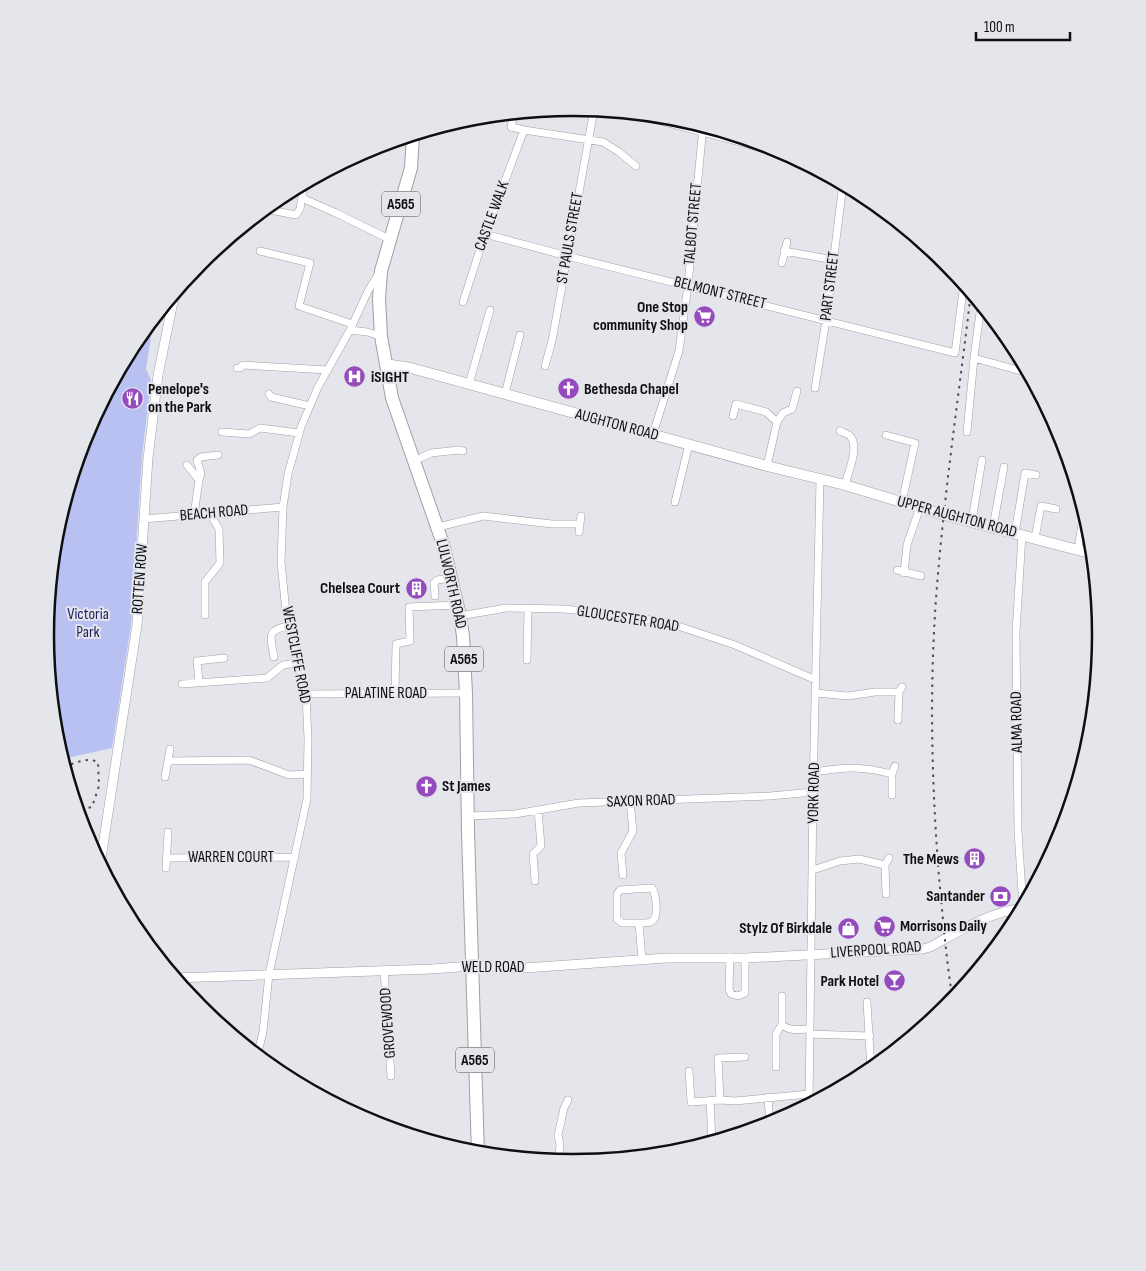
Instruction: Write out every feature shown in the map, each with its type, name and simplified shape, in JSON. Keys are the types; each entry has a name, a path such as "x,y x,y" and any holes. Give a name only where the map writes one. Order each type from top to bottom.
{"highway":[{"name":"A565","path":"381,271 411,168 413,142"},
{"name":"LULWORTH ROAD","path":"381,271 379,287 381,336 392,398 438,527 459,610 466,693 472,966"},
{"name":"A565","path":"472,966 478,1146"}],"main road":[{"name":"AUGHTON ROAD","path":"385,364 411,368 820,480"},
{"name":"UPPER AUGHTON ROAD","path":"820,480 845,485 1085,552"}],"street":[{"name":"ST PAULS STREET","path":"545,366 552,341 593,117"},
{"path":"512,120 511,126 524,130 603,142 636,166"},
{"name":"CASTLE WALK","path":"463,302 485,234 524,130"},
{"name":"TALBOT STREET","path":"653,434 678,351 688,285 702,133"},
{"name":"PART STREET","path":"815,388 826,320 842,192"},
{"path":"275,211 296,215 300,209 303,193"},
{"path":"302,198 389,239"},
{"name":"BELMONT STREET","path":"485,234 954,353 963,293"},
{"path":"782,263 786,242"},
{"path":"260,251 310,263 299,306 351,327 381,336"},
{"path":"784,251 834,260"},
{"name":"WESTCLIFFE ROAD","path":"259,1048 263,1032 269,974 306,799 308,739 306,694 289,626 281,562 283,507 288,474 299,433 310,406 368,291 381,271"},
{"name":"ROTTEN ROW","path":"102,853 137,625 148,458 158,375 172,306"},
{"path":"469,384 490,310"},
{"path":"967,432 980,313"},
{"path":"505,394 520,335"},
{"path":"974,358 1020,371"},
{"path":"237,368 243,365 328,370"},
{"path":"767,466 777,422 783,412 792,409 797,391"},
{"path":"269,394 272,397 310,406"},
{"path":"732,416 736,404 766,412 777,422"},
{"path":"222,432 250,434 260,428 299,433"},
{"path":"840,431 849,434 854,449 845,485"},
{"path":"886,435 915,443 902,502"},
{"path":"675,502 689,444"},
{"path":"414,461 432,453 463,451"},
{"path":"194,515 201,474 197,460 201,457 218,455"},
{"path":"972,521 982,460"},
{"path":"187,465 199,480"},
{"path":"993,527 1004,467"},
{"name":"ALMA ROAD","path":"1022,896 1018,830 1016,633 1019,534 1025,473 1036,475"},
{"name":"YORK ROAD","path":"809,1098 820,480"},
{"path":"1035,538 1041,506 1056,509"},
{"name":"BEACH ROAD","path":"144,519 283,507"},
{"path":"920,507 907,545 901,571 921,576"},
{"path":"205,615 205,582 220,563 219,530 210,514"},
{"path":"438,527 483,516 579,528 581,516"},
{"path":"1078,550 1081,530"},
{"path":"435,596 434,583 437,580 451,578"},
{"name":"GLOUCESTER ROAD","path":"395,693 396,644 410,641 409,607 459,610 506,608 564,609 669,623 735,645 816,680"},
{"path":"528,608 528,660"},
{"path":"274,657 271,636 273,631 277,628 289,626"},
{"path":"199,682 197,661 224,658"},
{"path":"182,684 267,678 283,665 297,662"},
{"path":"816,693 848,696 900,689 898,720"},
{"name":"PALATINE ROAD","path":"306,694 466,693"},
{"path":"165,778 170,749"},
{"path":"169,761 249,760 289,775 307,774"},
{"path":"815,772 840,768 893,770 892,795"},
{"name":"SAXON ROAD","path":"469,816 515,814 579,803 770,796 813,792"},
{"path":"623,875 621,853 633,831 630,801"},
{"path":"535,881 533,854 541,846 538,810"},
{"path":"166,868 168,832"},
{"name":"WARREN COURT","path":"167,858 222,856 295,857"},
{"path":"886,894 884,865 889,858"},
{"path":"813,870 840,861 859,859 884,865"},
{"path":"652,888 654,890 656,895 656,916 650,922 639,923 622,923 617,919 617,894 620,890 652,888"},
{"name":"LIVERPOOL ROAD","path":"811,954 923,949 976,923 1003,912 1014,910"},
{"path":"639,923 642,960"},
{"name":"WELD ROAD","path":"183,978 472,966 525,968 642,960 745,958 811,954"},
{"path":"730,957 729,989 731,994 738,996 745,993 745,958"},
{"name":"GROVEWOOD","path":"384,970 391,1076"},
{"path":"776,1067 776,1034 782,1024 782,996"},
{"path":"868,1002 871,1060"},
{"path":"782,1024 789,1029 810,1032 870,1036"},
{"path":"720,1100 718,1058 745,1057"},
{"path":"689,1071 691,1102 710,1100 735,1101 809,1094"},
{"path":"768,1097 769,1116"},
{"path":"559,1155 560,1145 558,1135 564,1108 568,1100"},
{"path":"710,1100 712,1136"}],"green space":[{"name":"Victoria Park","path":"152,332 146,369 151,380 142,456 131,625 112,748 68,758 58,703 55,669 55,602 58,568 71,501 93,437 123,376"}],"railway":[{"path":"951,991 936,839 932,726 933,650 941,539 970,301"},
{"path":"70,765 85,760 98,762 99,786 92,807 84,809"}],"place":[{"name":"One Stop community Shop","path":"704,316"},
{"name":"iSIGHT","path":"355,377"},
{"name":"Bethesda Chapel","path":"568,389"},
{"name":"Penelope's on the Park","path":"132,398"},
{"name":"Chelsea Court","path":"416,588"},
{"name":"St James","path":"426,786"},
{"name":"The Mews","path":"975,859"},
{"name":"Santander","path":"1001,896"},
{"name":"Morrisons Daily","path":"884,926"},
{"name":"Stylz Of Birkdale","path":"848,928"},
{"name":"Park Hotel","path":"895,981"}]}
